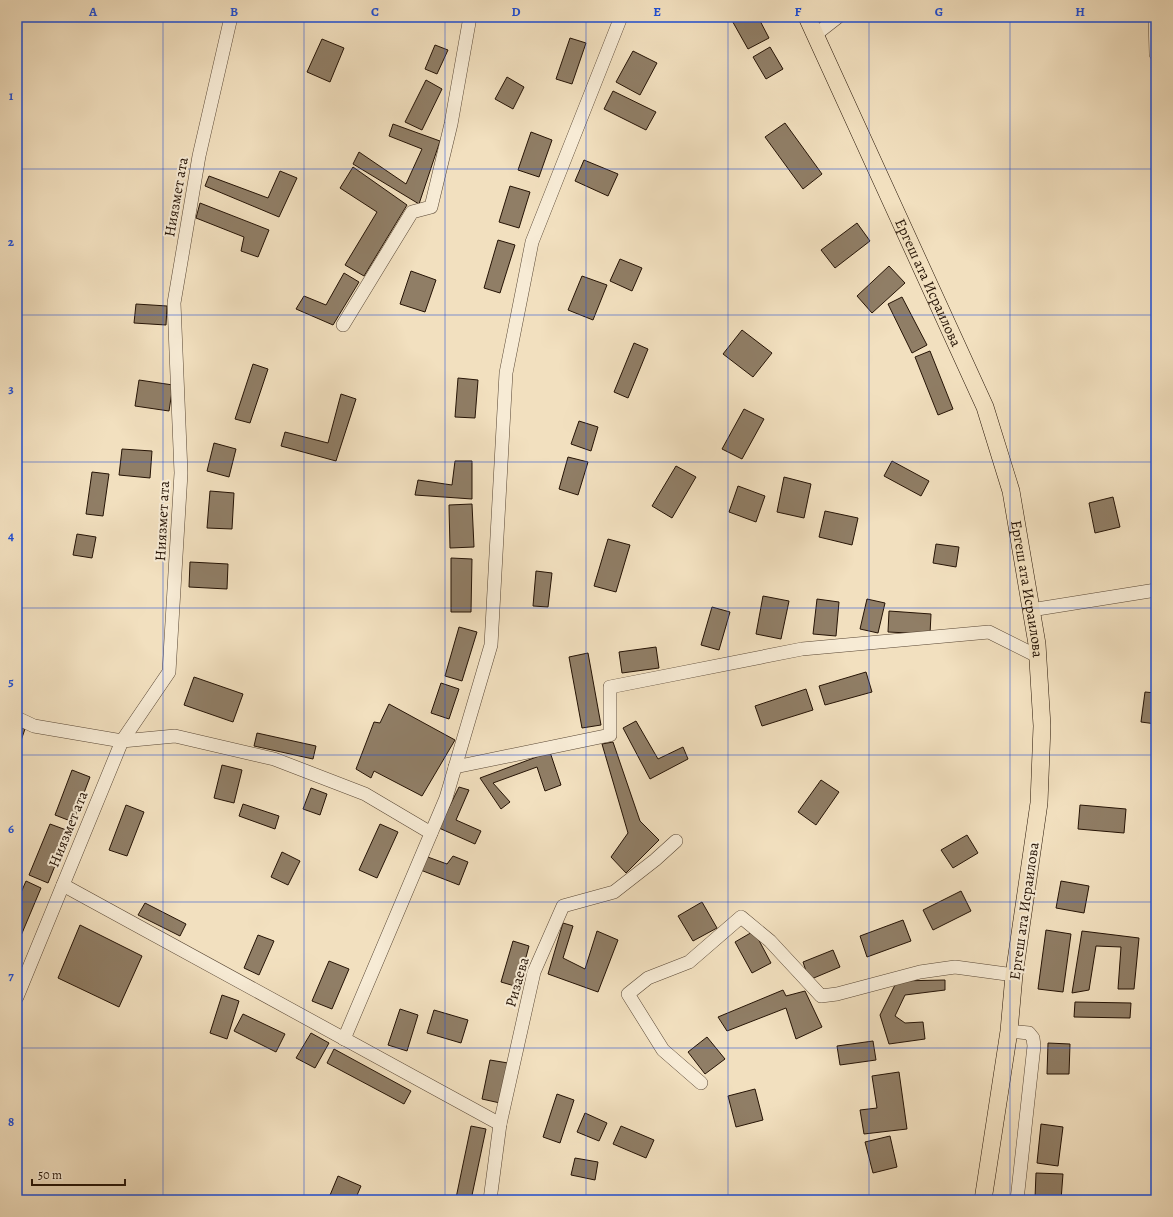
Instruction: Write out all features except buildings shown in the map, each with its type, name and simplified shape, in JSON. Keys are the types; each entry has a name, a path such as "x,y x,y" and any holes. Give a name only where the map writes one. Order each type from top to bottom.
{"main road":[{"name":"Ергеш ата Исраилова","path":"807,17 985,407 1011,491 1031,610 1037,656 1042,726 1039,803 983,1200"}],"street":[{"name":"Ниязмет ата","path":"17,997 122,741 169,672 181,473 174,303 199,156 231,17"},
{"path":"343,324 412,212 431,207 451,124 470,17"},
{"path":"344,1039 446,798 491,645 506,373 532,242 621,17"},
{"path":"815,35 838,17"},
{"path":"1155,17 1156,54"},
{"path":"1031,610 1156,590"},
{"path":"455,767 610,735 610,687 727,663 802,649 989,632 1037,656"},
{"path":"17,718 34,726 122,741 175,736 274,759 365,794 431,833"},
{"name":"Ризаева","path":"490,1200 500,1124 534,972 563,906 614,892 655,860 676,841"},
{"path":"63,885 500,1124"},
{"path":"701,1083 664,1050 628,994 648,978 688,962 741,917 770,941 821,996 837,994 920,972 955,967 1014,975"},
{"path":"1008,1031 1029,1033 1034,1038 1017,1200"}]}
